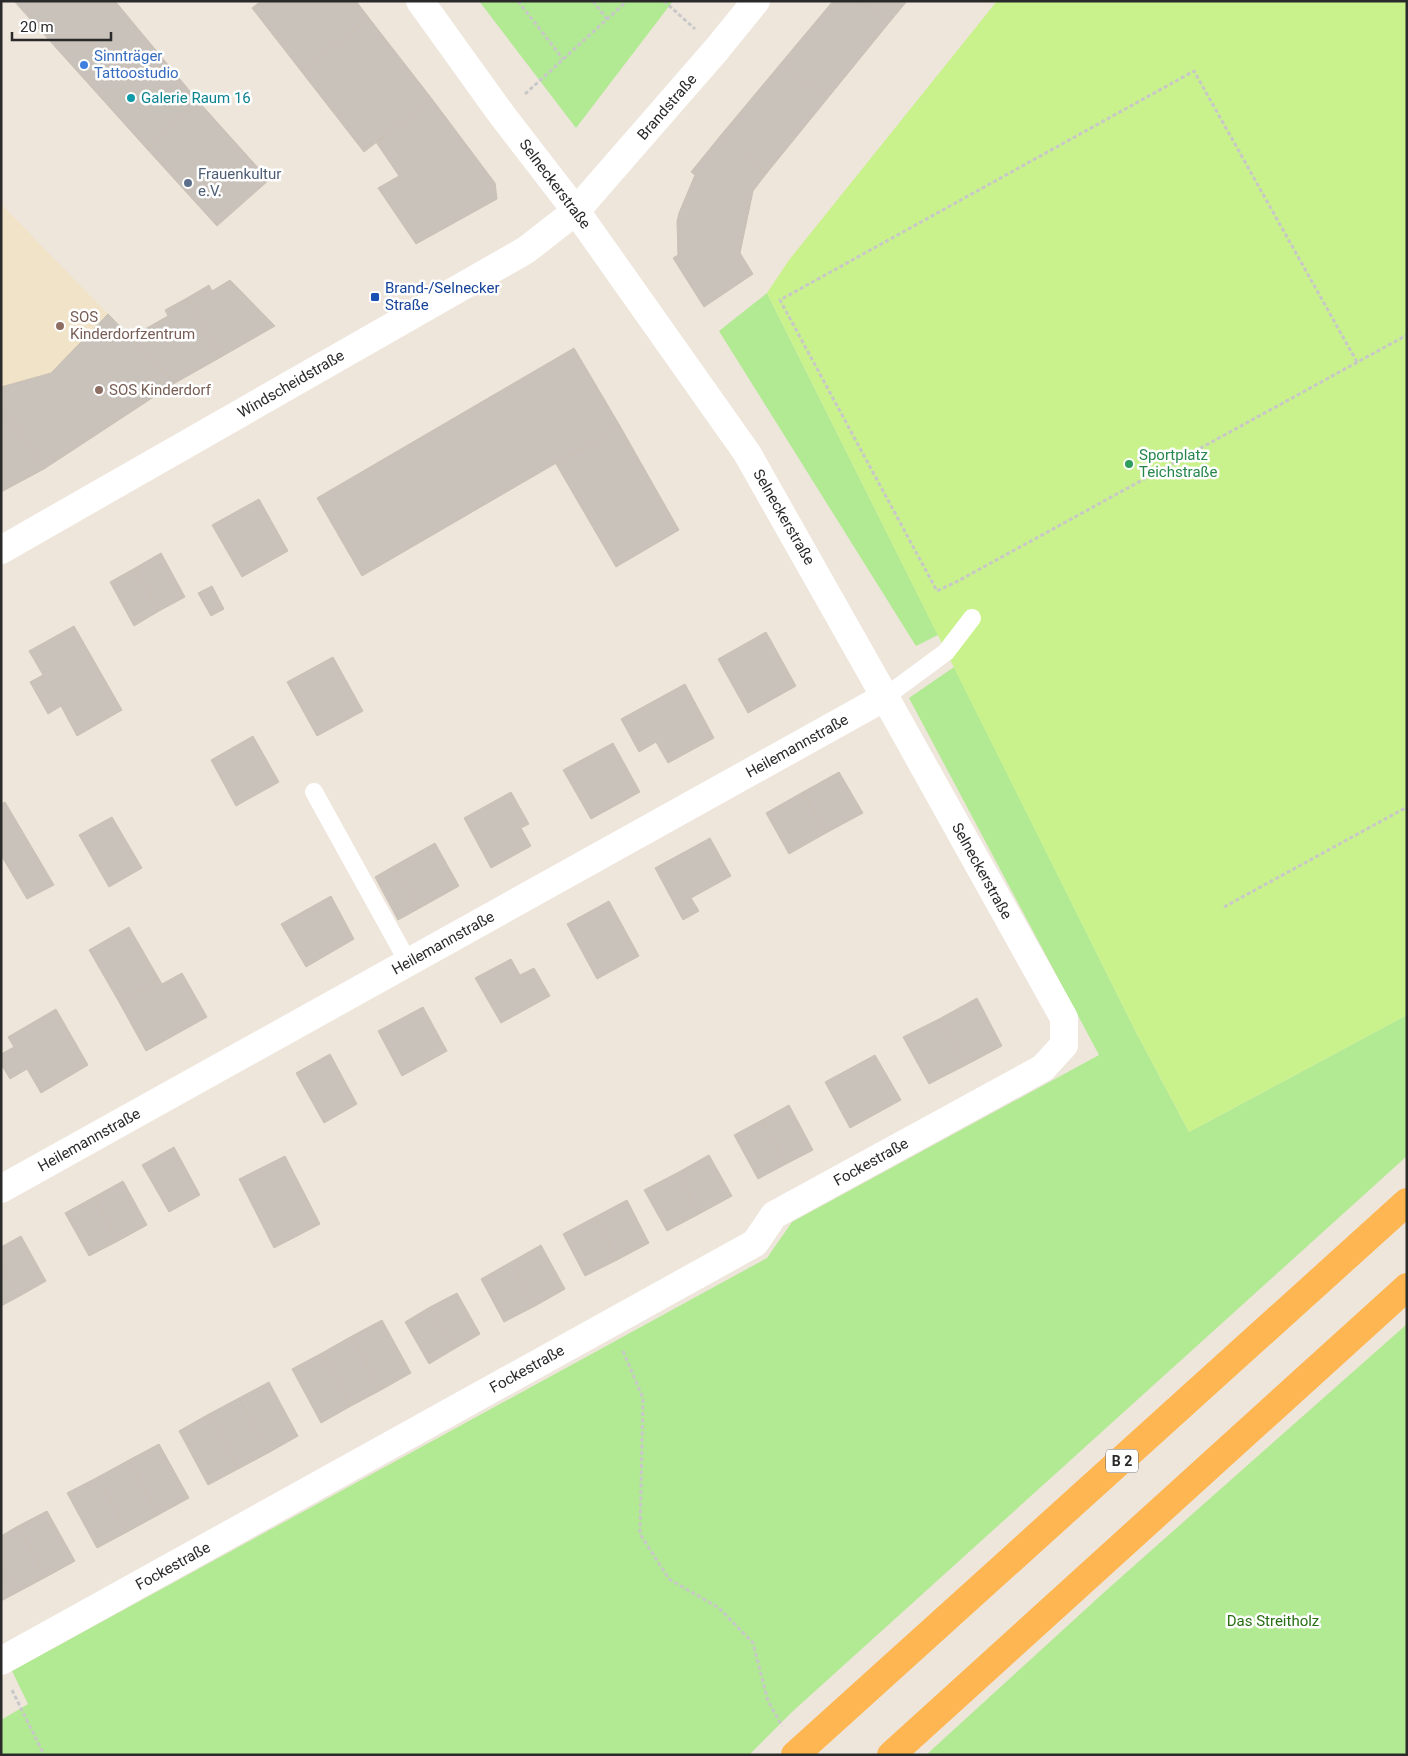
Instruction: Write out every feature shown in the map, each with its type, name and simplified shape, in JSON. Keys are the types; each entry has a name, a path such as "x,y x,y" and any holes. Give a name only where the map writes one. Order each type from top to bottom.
{"highway":[{"name":"B 2","path":"795,1755 1407,1202"},
{"path":"891,1755 1407,1287"}],"street":[{"name":"Selneckerstraße","path":"420,1 502,115 576,210 747,453 886,697 1064,1018 1064,1046 1043,1068"},
{"name":"Brandstraße","path":"576,210 756,1"},
{"name":"Windscheidstraße","path":"1,550 518,255 576,210"},
{"name":"Heilemannstraße","path":"1,1190 886,697"},
{"name":"Fockestraße","path":"1,1661 755,1243 774,1215 1043,1068"}],"lane":[{"path":"886,697 946,652 972,618"},
{"path":"314,792 408,962"}],"path":[{"path":"518,1 563,59"},
{"path":"593,1 607,19"},
{"path":"502,115 627,1"},
{"path":"664,1 688,23"},
{"path":"1357,362 1194,71 780,300 937,591 966,577 1407,335"},
{"path":"1224,907 1407,807"},
{"path":"611,1322 643,1398 640,1534 669,1579 719,1608 752,1643 768,1701 781,1725"},
{"path":"10,1687 44,1755"}],"shaded area":[{"name":"SOS Kinderdorfzentrum","path":"1,204 175,383 44,469 1,406"}],"green space":[{"path":"479,1 673,1 576,128"},
{"name":"Sportplatz Teichstraße","path":"997,1 1407,1 1407,1015 1189,1132 1137,1034 767,293 789,260"},
{"path":"767,293 938,635 916,646 719,331"},
{"path":"954,667 1137,1034 1189,1132 1407,1015 1407,1156 792,1712 749,1755 1,1755 1,1720 28,1704 12,1671 767,1258 792,1222 1099,1055 909,698"},
{"name":"Das Streitholz","path":"1407,1324 1407,1755 926,1755 1110,1587"}],"building":[{"path":"14,1 115,1 199,102 147,149"},
{"path":"261,1 356,1 369,18 301,71 252,8"},
{"path":"833,1 861,1 888,24 827,99 782,62"},
{"path":"861,1 907,1 888,24"},
{"path":"369,18 432,99 364,152 301,71"},
{"path":"782,62 827,99 766,174 721,135"},
{"path":"432,99 495,183 497,199 416,244 378,188 399,176 376,142"},
{"path":"199,102 269,180 217,226 147,149"},
{"path":"721,135 766,174 753,191 740,253 753,274 704,307 673,258 678,255 677,222 679,213 695,175 691,172"},
{"path":"230,280 275,326 221,357 187,298 209,285 212,291"},
{"path":"187,298 221,357 175,383 131,337 168,316 165,310"},
{"path":"108,314 175,383 44,469 1,406 1,387 51,373"},
{"path":"574,348 620,426 362,576 317,498"},
{"path":"1,406 44,469 1,492"},
{"path":"620,426 679,530 616,567 556,464"},
{"path":"259,499 288,551 242,577 212,525"},
{"path":"161,553 185,597 159,611 135,568"},
{"path":"135,568 159,611 134,626 110,582"},
{"path":"212,586 224,609 211,616 198,593"},
{"path":"74,626 122,710 77,736 61,706 48,714 30,682 43,675 29,651"},
{"path":"766,632 796,686 748,713 718,659"},
{"path":"333,657 363,711 317,736 287,682"},
{"path":"685,684 714,738 668,763 656,742 639,752 621,719"},
{"path":"253,736 279,782 236,806 211,760"},
{"path":"613,743 640,792 591,819 563,770"},
{"path":"839,772 863,813 826,833 803,792"},
{"path":"511,792 529,824 521,828 531,846 491,868 464,818"},
{"path":"803,792 826,833 789,854 766,813"},
{"path":"5,802 54,885 27,899 1,855 1,804"},
{"path":"112,817 142,868 109,887 79,835"},
{"path":"710,838 731,876 691,898 699,911 683,920 655,868"},
{"path":"435,843 459,886 418,909 394,866"},
{"path":"394,866 418,909 398,920 375,877"},
{"path":"331,896 354,939 306,967 281,924"},
{"path":"609,901 639,956 597,979 567,924"},
{"path":"129,927 159,979 119,1002 89,950"},
{"path":"511,959 520,975 534,968 550,996 501,1023 475,978"},
{"path":"182,973 207,1017 146,1051 119,1002 159,979 162,984"},
{"path":"977,998 1002,1046 964,1066 939,1019"},
{"path":"423,1007 447,1051 402,1076 378,1031"},
{"path":"56,1009 88,1065 41,1093 27,1069 10,1079 1,1064 1,1054 14,1047 8,1037"},
{"path":"939,1019 964,1066 929,1084 903,1037"},
{"path":"330,1054 357,1104 324,1123 296,1073"},
{"path":"875,1055 901,1100 850,1128 825,1082"},
{"path":"789,1105 813,1150 786,1164 762,1120"},
{"path":"762,1120 786,1164 758,1179 734,1135"},
{"path":"174,1147 200,1195 169,1212 142,1165"},
{"path":"709,1155 732,1196 699,1214 677,1173"},
{"path":"285,1156 320,1224 274,1248 239,1179"},
{"path":"677,1173 699,1214 667,1231 644,1190"},
{"path":"123,1181 147,1225 118,1241 94,1197"},
{"path":"94,1197 118,1241 89,1256 65,1213"},
{"path":"627,1200 649,1243 617,1260 595,1217"},
{"path":"595,1217 617,1260 585,1276 563,1234"},
{"path":"21,1236 46,1281 18,1297 1,1267 1,1247"},
{"path":"541,1245 565,1289 535,1306 511,1262"},
{"path":"511,1262 535,1306 504,1322 481,1279"},
{"path":"1,1267 18,1297 1,1306"},
{"path":"457,1293 480,1334 454,1349 430,1307"},
{"path":"430,1307 454,1349 429,1364 405,1322"},
{"path":"382,1320 411,1373 381,1390 352,1336"},
{"path":"352,1336 381,1390 351,1406 322,1353"},
{"path":"322,1353 351,1406 321,1423 292,1369"},
{"path":"269,1382 298,1436 268,1453 239,1398"},
{"path":"239,1398 268,1453 238,1469 209,1414"},
{"path":"209,1414 238,1469 208,1485 179,1431"},
{"path":"159,1444 189,1498 158,1515 129,1460"},
{"path":"129,1460 158,1515 127,1532 98,1477"},
{"path":"98,1477 127,1532 97,1548 67,1493"},
{"path":"47,1511 75,1561 46,1577 18,1526"},
{"path":"18,1526 46,1577 16,1593 1,1566 1,1536"},
{"path":"1,1566 16,1593 1,1601"}],"place":[{"name":"Sinnträger Tattoostudio","path":"84,65"},
{"name":"Galerie Raum 16","path":"131,98"},
{"name":"Frauenkultur e.V.","path":"188,183"},
{"name":"Brand-/Selnecker Straße","path":"375,297"},
{"name":"SOS Kinderdorfzentrum","path":"60,326"},
{"name":"SOS Kinderdorf","path":"99,390"},
{"name":"Sportplatz Teichstraße","path":"1129,464"}]}
